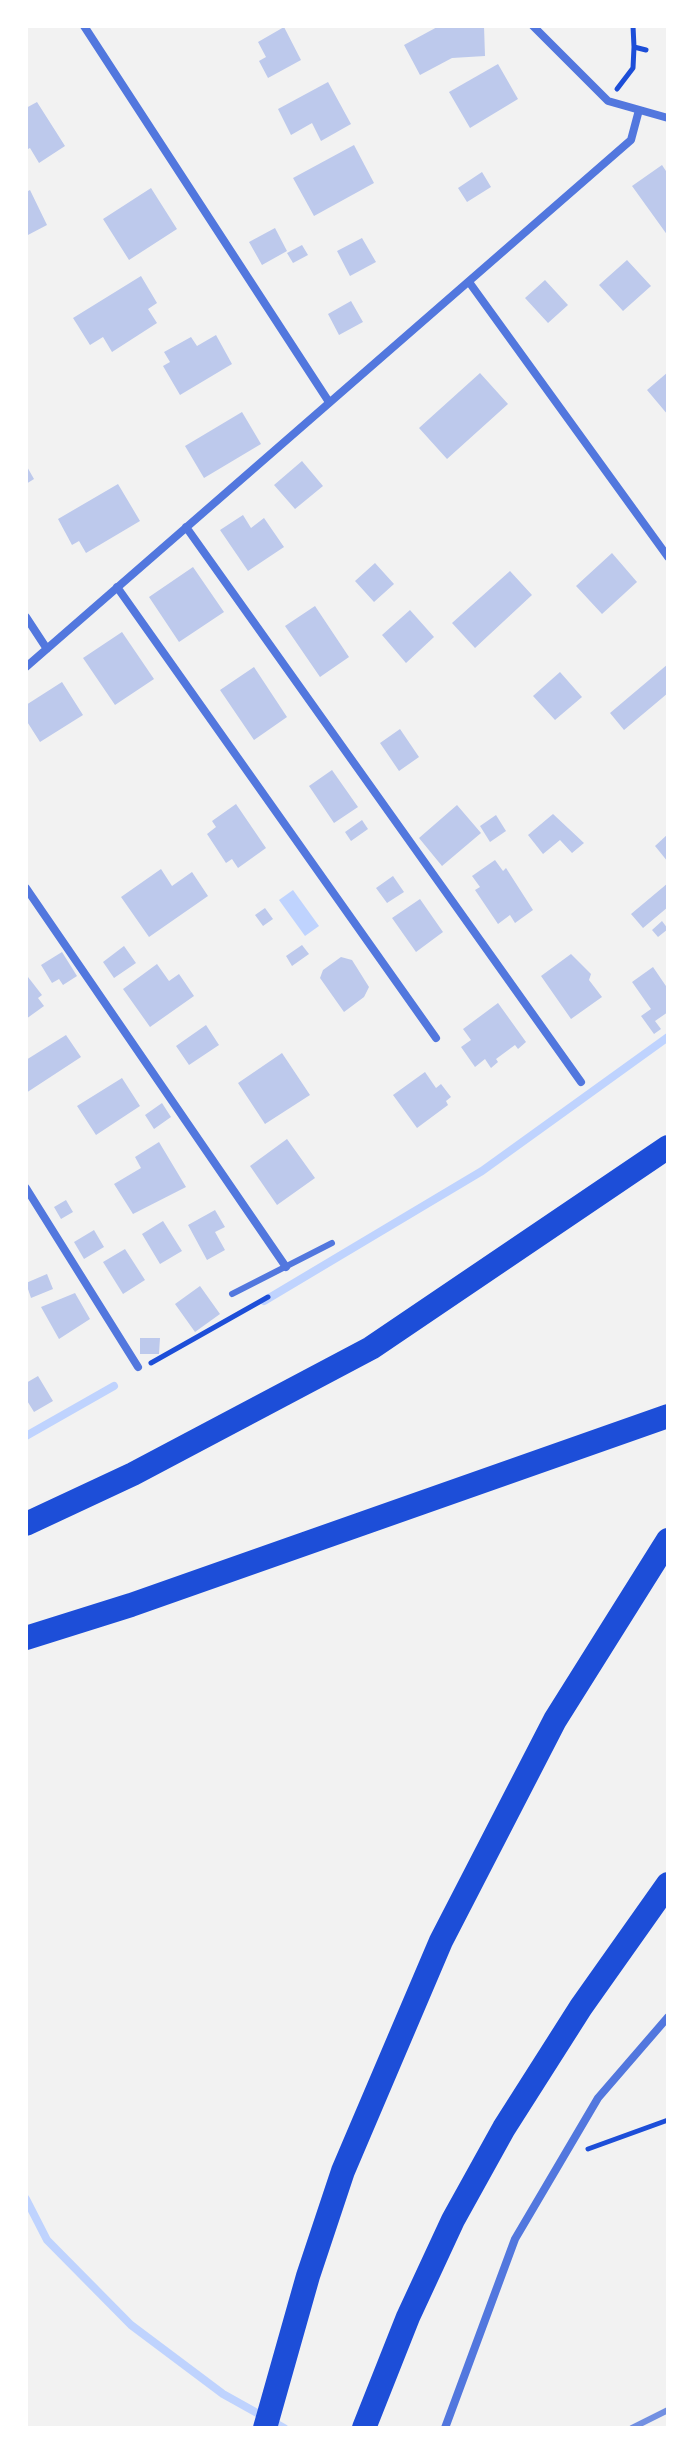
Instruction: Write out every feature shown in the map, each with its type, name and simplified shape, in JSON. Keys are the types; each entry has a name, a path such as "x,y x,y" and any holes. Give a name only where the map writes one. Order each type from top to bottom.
{"highway":[{"path":"26,1524 133,1474 371,1348 668,1147"},
{"path":"26,1638 131,1605 668,1416"},
{"path":"265,2428 308,2276 343,2171 441,1941 555,1720 668,1540"},
{"path":"364,2428 440,2248 504,2128 581,2007 668,1884"}],"street":[{"path":"84,26 329,402"},
{"path":"533,26 608,101 668,118"},
{"path":"26,667 631,140 639,110"},
{"path":"469,282 668,557"},
{"path":"186,527 581,1082"},
{"path":"117,587 436,1038"},
{"path":"26,617 47,649"},
{"path":"26,888 286,1267"},
{"path":"26,1188 138,1367"},
{"path":"445,2428 515,2239 598,2098 668,2017"}],"lane":[{"path":"232,1294 332,1243"}],"path":[{"path":"608,101 633,68 633,26"},
{"path":"634,47 646,50"},
{"path":"138,1367 140,1370 282,1289 292,1280 286,1267"},
{"path":"558,2163 611,2139 668,2120"}],"water":[{"path":"293,890 319,926 305,936 279,900"}],"building":[{"path":"439,26 484,26 485,56 452,58 420,75 404,45"},
{"path":"284,27 301,60 268,78 259,61 266,57 258,42"},
{"path":"498,64 518,99 470,128 449,92"},
{"path":"328,82 351,124 321,141 312,123 291,135 278,109"},
{"path":"37,102 65,146 39,163 30,148 26,150 26,108"},
{"path":"354,145 374,183 314,216 293,178"},
{"path":"662,165 668,174 668,236 632,186"},
{"path":"482,172 491,187 467,202 458,188"},
{"path":"151,188 177,229 129,260 103,219"},
{"path":"30,190 47,225 26,236 26,192"},
{"path":"275,228 287,251 262,265 249,242"},
{"path":"362,238 376,262 350,276 337,251"},
{"path":"302,245 308,255 293,263 287,253"},
{"path":"627,260 651,286 623,311 599,285"},
{"path":"141,276 157,303 148,309 157,323 112,352 103,337 90,345 73,318"},
{"path":"545,280 568,305 548,323 525,298"},
{"path":"351,301 363,322 339,335 328,314"},
{"path":"216,335 232,364 180,395 163,366 170,362 164,352 191,337 197,346"},
{"path":"668,372 668,415 647,390"},
{"path":"480,373 508,404 447,459 419,428"},
{"path":"242,412 261,444 204,478 185,446"},
{"path":"302,461 323,486 295,509 274,485"},
{"path":"26,465 34,479 26,484"},
{"path":"118,484 140,521 86,553 79,541 72,545 58,519"},
{"path":"243,515 251,528 264,518 284,547 248,571 220,530"},
{"path":"612,553 637,582 602,614 576,586"},
{"path":"375,563 394,584 374,602 355,581"},
{"path":"193,567 224,612 179,642 149,597"},
{"path":"510,571 532,595 475,648 452,623"},
{"path":"315,606 349,657 320,677 285,626"},
{"path":"410,610 434,637 406,663 382,635"},
{"path":"122,632 154,679 115,705 83,658"},
{"path":"668,664 668,693 624,730 610,713"},
{"path":"254,667 287,717 254,740 220,690"},
{"path":"560,672 582,697 555,720 533,696"},
{"path":"62,682 83,715 40,742 26,720 26,705"},
{"path":"400,729 419,757 399,771 380,743"},
{"path":"332,770 358,807 334,823 309,786"},
{"path":"236,804 266,848 238,868 232,859 226,863 207,834 216,827 212,821"},
{"path":"457,805 481,833 442,866 419,838"},
{"path":"553,814 584,843 572,853 560,840 543,854 528,835"},
{"path":"496,815 506,831 490,842 480,826"},
{"path":"362,820 368,829 351,841 345,832"},
{"path":"668,834 668,862 655,846"},
{"path":"495,860 503,871 506,868 533,910 515,923 510,915 498,924 475,890 480,887 472,876"},
{"path":"161,869 172,886 192,872 208,896 149,937 121,897"},
{"path":"393,876 404,892 387,903 376,888"},
{"path":"668,883 668,907 643,928 631,914"},
{"path":"420,899 443,932 416,952 392,918"},
{"path":"265,908 273,919 263,926 255,915"},
{"path":"662,921 668,929 658,937 652,930"},
{"path":"302,945 309,954 292,966 286,956"},
{"path":"124,946 136,963 114,978 103,962"},
{"path":"62,952 77,976 63,985 59,979 52,983 41,965"},
{"path":"571,954 591,974 589,980 602,997 571,1019 541,976"},
{"path":"341,957 352,960 369,987 364,997 344,1012 320,978 323,970"},
{"path":"157,964 169,981 179,974 194,996 150,1027 123,989"},
{"path":"653,967 668,989 668,1012 655,1021 661,1029 654,1034 641,1016 651,1009 632,982"},
{"path":"28,977 42,995 38,998 44,1006 26,1019"},
{"path":"498,1003 526,1042 518,1049 515,1045 496,1059 498,1062 491,1068 485,1059 475,1067 461,1047 471,1040 463,1029"},
{"path":"206,1025 219,1045 189,1065 176,1046"},
{"path":"66,1035 81,1057 26,1093 26,1060"},
{"path":"282,1053 310,1095 265,1124 238,1083"},
{"path":"425,1072 436,1088 441,1084 451,1097 446,1101 448,1105 417,1128 393,1095"},
{"path":"122,1078 140,1106 96,1135 77,1106"},
{"path":"162,1103 171,1117 154,1129 145,1115"},
{"path":"287,1139 315,1178 277,1205 250,1166"},
{"path":"159,1142 186,1187 133,1214 114,1184 141,1168 135,1157"},
{"path":"66,1200 73,1212 61,1219 54,1207"},
{"path":"215,1210 225,1227 215,1232 225,1250 207,1260 188,1225"},
{"path":"163,1221 182,1251 160,1264 142,1234"},
{"path":"94,1230 104,1247 84,1259 74,1242"},
{"path":"125,1249 145,1280 123,1294 103,1262"},
{"path":"47,1274 53,1289 31,1298 26,1283"},
{"path":"200,1286 220,1314 195,1332 175,1304"},
{"path":"75,1293 90,1319 59,1339 41,1307"},
{"path":"140,1338 160,1338 159,1354 140,1354"},
{"path":"38,1376 53,1401 34,1412 26,1399 26,1383"}],"waterway":[{"path":"264,1301 482,1171 668,1037"},
{"path":"26,1436 114,1386"},
{"path":"26,2199 47,2240 131,2325 223,2394 284,2428"}],"railway":[{"path":"632,2428 668,2410"}]}
